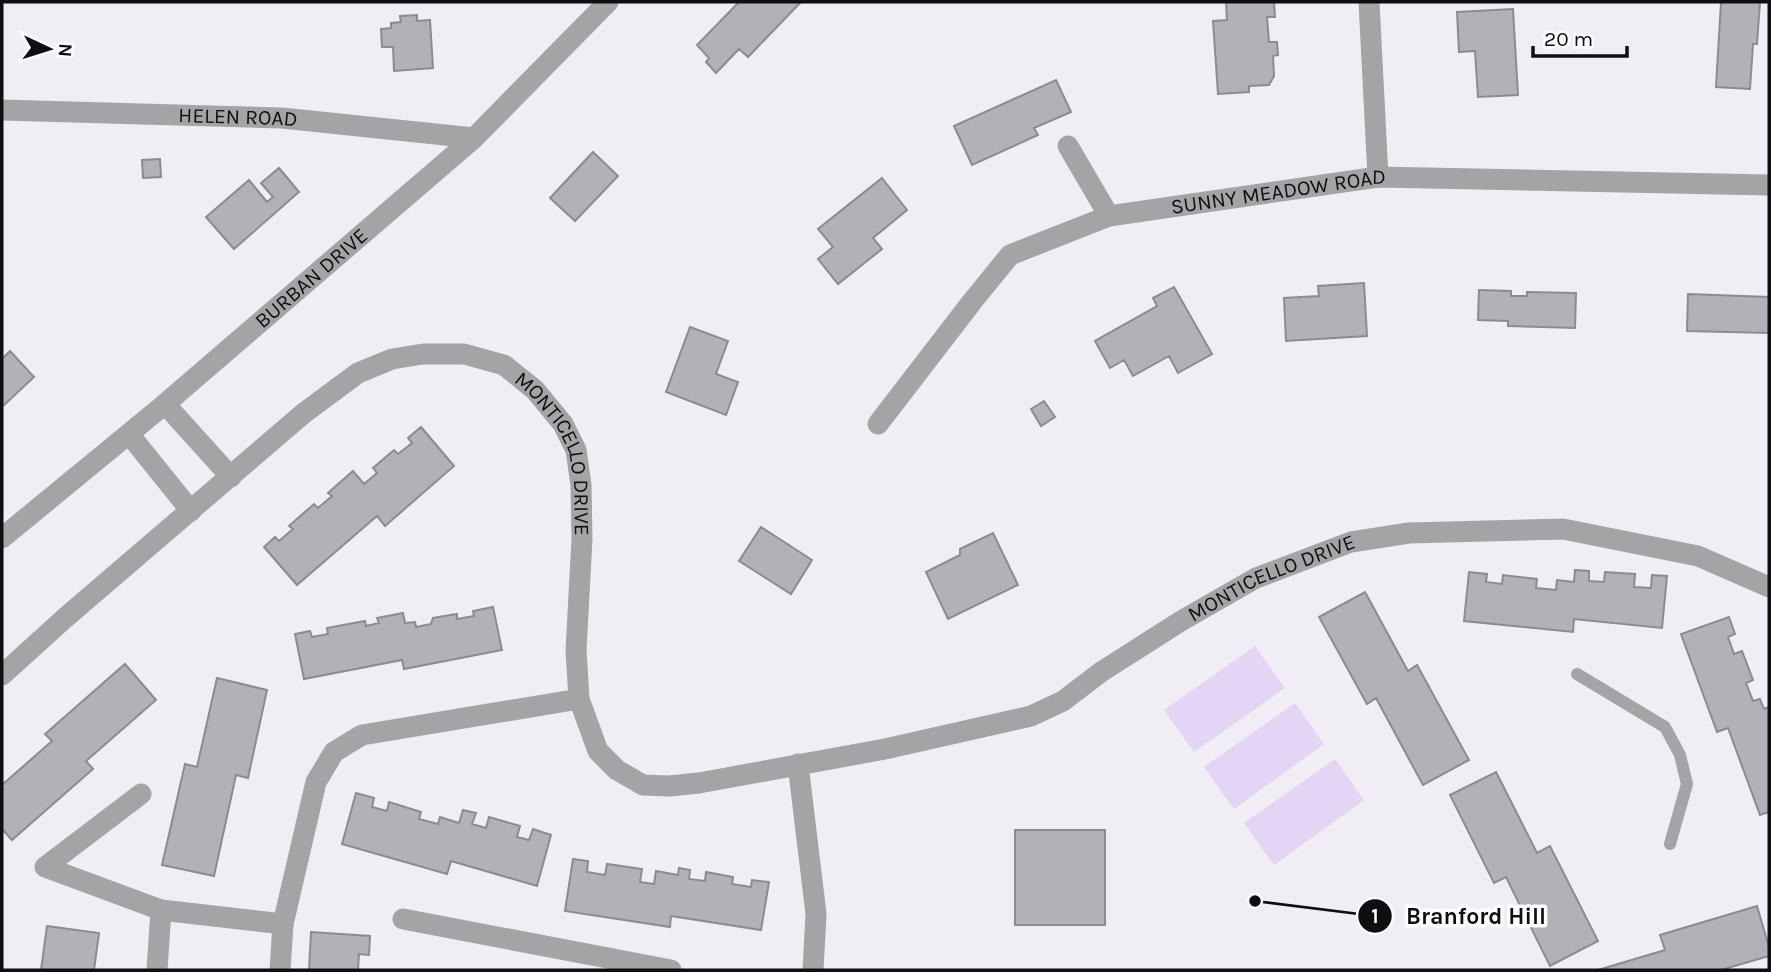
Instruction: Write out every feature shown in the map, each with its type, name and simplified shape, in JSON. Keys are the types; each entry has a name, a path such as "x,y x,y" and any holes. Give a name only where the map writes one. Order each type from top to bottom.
{"street":[{"name":"BURBAN DRIVE","path":"2,538 130,434 474,138 608,2"},
{"path":"1369,2 1378,177"},
{"name":"HELEN ROAD","path":"2,110 282,118 474,138"},
{"path":"1068,146 1109,216"},
{"name":"SUNNY MEADOW ROAD","path":"878,424 1010,255 1109,216 1378,177 1769,184"},
{"name":"MONTICELLO DRIVE","path":"2,675 304,413 358,373 392,359 423,354 464,354 504,365 535,390 563,424 576,450 581,485 582,539 576,650 579,699 598,751 617,770 643,785 699,783 886,749 1031,716 1063,701 1112,665 1181,621 1256,578 1351,542 1409,533 1563,529 1698,556 1769,587"},
{"path":"165,404 231,477"},
{"path":"130,434 191,511"},
{"path":"280,970 283,925 316,782 334,752 362,735 579,699"},
{"path":"798,764 816,914 813,970"},
{"path":"141,794 45,867 162,910 283,925"},
{"path":"157,970 162,910"},
{"path":"403,919 671,970"}],"lane":[{"path":"1577,674 1665,727 1680,755 1687,784 1671,844"}],"shaded area":[{"path":"1255,646 1285,688 1194,752 1164,710"},
{"path":"1295,703 1324,744 1234,809 1204,767"},
{"path":"1335,759 1364,800 1274,865 1244,823"}],"building":[{"path":"739,2 801,2 748,57 739,49 716,73 706,62 709,58 697,45"},
{"path":"1226,2 1274,2 1275,17 1267,17 1269,42 1277,42 1278,55 1273,56 1274,76 1269,85 1249,86 1249,92 1218,94 1213,21 1227,20"},
{"path":"1721,2 1760,2 1757,44 1753,44 1750,89 1716,87"},
{"path":"1513,9 1518,95 1478,97 1475,51 1459,52 1457,12"},
{"path":"417,15 417,21 430,20 433,68 394,71 393,47 382,47 381,29 391,28 391,23 401,22 400,16"},
{"path":"1056,80 1071,112 1034,128 1038,135 972,165 954,126"},
{"path":"593,152 618,176 575,221 550,198"},
{"path":"160,159 161,177 143,178 142,160"},
{"path":"279,168 299,192 234,249 206,217 249,180 267,202 273,197 261,183"},
{"path":"882,178 907,210 873,238 882,249 838,284 818,259 833,247 818,229"},
{"path":"1364,283 1367,336 1286,341 1284,298 1319,296 1318,286"},
{"path":"1174,287 1212,354 1178,373 1169,356 1133,376 1124,360 1110,368 1095,341 1157,306 1153,298"},
{"path":"1479,290 1511,291 1511,296 1527,296 1527,292 1576,293 1575,328 1508,326 1508,321 1478,320"},
{"path":"1688,294 1769,297 1769,333 1687,331"},
{"path":"690,327 728,341 716,374 738,382 726,415 666,392"},
{"path":"10,351 34,377 2,407 2,359"},
{"path":"1044,401 1055,417 1041,426 1031,409"},
{"path":"421,427 454,466 385,526 377,516 297,585 264,547 275,537 279,541 293,529 289,526 314,504 318,508 332,496 328,493 353,471 364,484 377,473 373,468 394,450 398,454 412,443 408,438"},
{"path":"761,527 812,560 791,594 739,561"},
{"path":"993,533 1018,585 948,619 926,572 960,555 960,549"},
{"path":"1575,570 1589,571 1589,581 1604,582 1605,572 1635,574 1634,587 1651,588 1652,575 1667,576 1662,628 1574,619 1573,632 1464,621 1469,572 1487,574 1486,582 1502,584 1503,575 1537,579 1536,588 1556,590 1557,580 1574,582"},
{"path":"1365,592 1408,671 1417,665 1469,760 1423,785 1376,698 1367,704 1319,617"},
{"path":"493,607 502,650 404,669 402,660 304,679 295,634 310,631 312,637 328,634 327,628 365,621 366,626 379,623 377,618 403,613 405,623 415,622 416,627 431,624 433,618 457,614 457,619 474,616 473,611"},
{"path":"1729,617 1735,634 1728,637 1734,654 1742,651 1753,680 1746,683 1753,701 1760,699 1764,709 1769,707 1769,812 1760,815 1728,728 1717,732 1681,634"},
{"path":"125,664 156,700 86,761 93,769 12,840 2,829 2,785 52,741 45,734"},
{"path":"217,678 267,690 248,778 236,775 214,876 162,865 185,764 197,767"},
{"path":"1496,772 1537,853 1550,846 1598,941 1550,966 1506,877 1494,883 1450,795"},
{"path":"356,793 374,798 372,807 387,811 389,802 421,812 419,819 438,824 440,817 459,823 463,810 476,813 472,824 486,828 489,817 520,826 517,837 529,840 533,829 551,835 537,886 451,861 447,874 342,844"},
{"path":"1015,830 1105,830 1105,925 1015,925"},
{"path":"573,859 588,861 587,872 605,875 607,864 642,869 640,882 654,884 656,871 678,875 679,868 690,870 689,879 705,881 706,872 733,877 732,884 751,887 752,880 769,882 761,930 671,916 670,927 565,911"},
{"path":"1757,906 1769,947 1769,956 1721,970 1598,970 1665,950 1660,935"},
{"path":"47,926 99,933 94,970 41,970"},
{"path":"311,932 370,936 369,955 359,954 358,970 309,970"}],"place":[{"name":"Branford Hill","path":"1255,901"}]}
